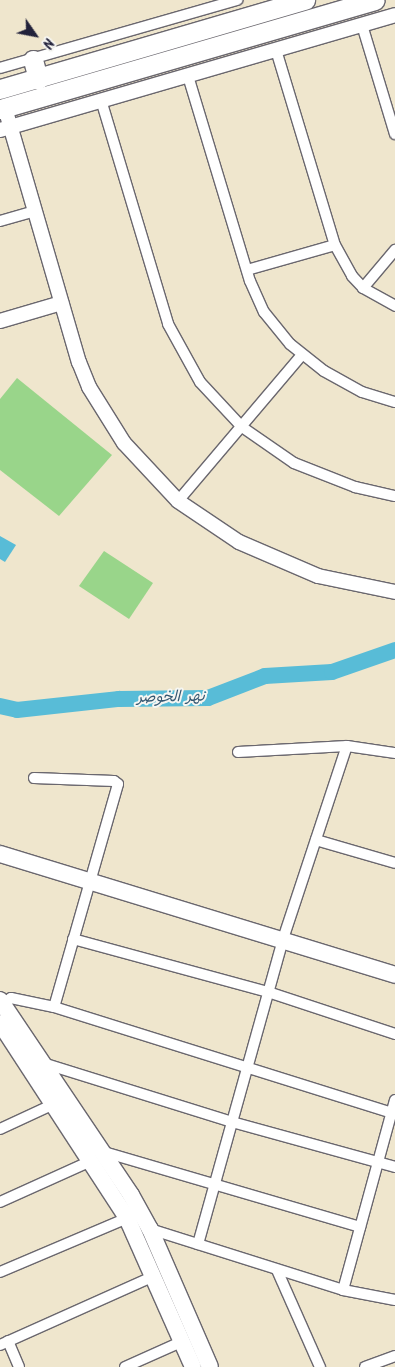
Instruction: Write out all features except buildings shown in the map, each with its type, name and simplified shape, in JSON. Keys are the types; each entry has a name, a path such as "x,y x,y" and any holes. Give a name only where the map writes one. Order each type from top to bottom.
{"highway":[{"path":"0,89 305,0"},
{"path":"3,109 374,0"},
{"path":"33,60 38,79"}],"main road":[{"path":"0,854 395,975"},
{"path":"1,1002 46,1064 98,1157 193,1367"},
{"path":"0,1023 54,1104 98,1157 150,1229 210,1367"}],"street":[{"path":"0,68 33,60 206,4 237,0"},
{"path":"5,128 395,15"},
{"path":"362,25 395,134"},
{"path":"276,50 335,245 352,276 363,288 395,306"},
{"path":"188,76 247,270 264,312 302,355 342,383 395,402"},
{"path":"101,100 175,341 200,382 242,427 294,463 355,487 395,496"},
{"path":"3,109 5,128 35,211 79,362 106,417 145,468 178,501 231,537 277,561 345,584 395,592"},
{"path":"0,221 35,211"},
{"path":"247,270 335,245"},
{"path":"363,288 395,250"},
{"path":"0,321 62,304"},
{"path":"178,501 302,355"},
{"path":"198,1244 282,939 347,746"},
{"path":"238,752 347,746 395,752"},
{"path":"34,778 114,781 118,784 54,1007"},
{"path":"316,840 395,863"},
{"path":"73,939 268,992 395,1034"},
{"path":"1,1002 11,998 54,1007 246,1069 393,1113"},
{"path":"46,1064 232,1122 395,1167"},
{"path":"342,1290 376,1161 393,1113 395,1100"},
{"path":"0,1129 54,1104"},
{"path":"0,1202 98,1157 214,1185 360,1227"},
{"path":"0,1272 127,1218"},
{"path":"150,1229 342,1290 395,1300"},
{"path":"277,1270 320,1367"},
{"path":"19,1367 4,1343 152,1277"},
{"path":"125,1367 181,1342"},
{"path":"364,1367 395,1356"}],"green space":[{"path":"17,378 112,455 59,516 0,470 0,399"},
{"path":"104,551 153,583 129,619 79,586"}],"water":[{"path":"0,536 16,545 5,562 0,559"}],"waterway":[{"name":"نهر الخوصر","path":"0,706 17,710 119,699 208,698 265,676 332,672 395,650"}]}
